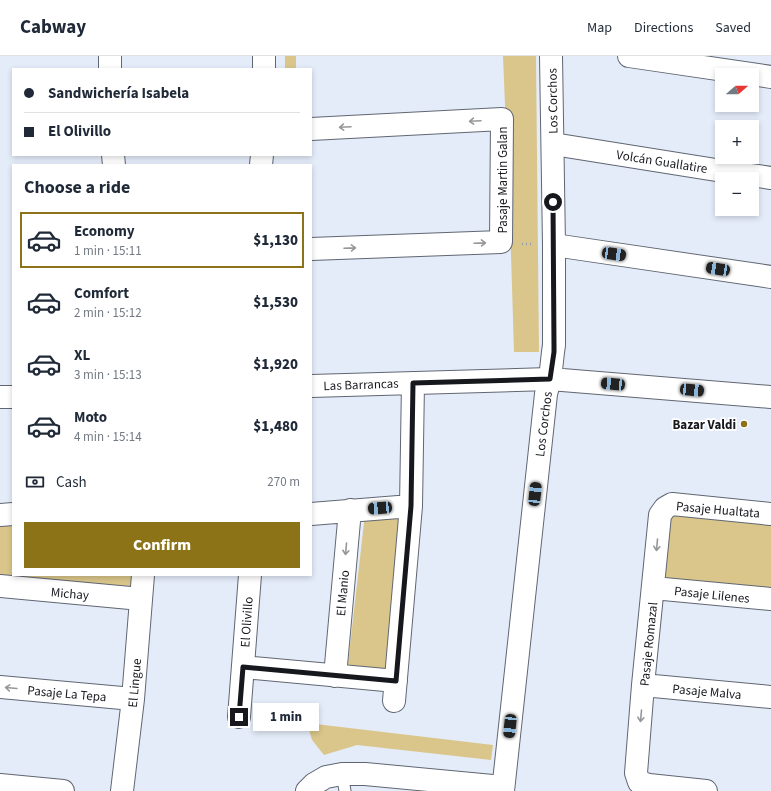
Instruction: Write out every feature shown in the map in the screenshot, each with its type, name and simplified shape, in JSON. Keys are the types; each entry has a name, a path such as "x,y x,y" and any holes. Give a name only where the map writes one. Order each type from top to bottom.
{"street":[{"path":"110,56 110,68"},
{"path":"264,56 264,68"},
{"name":"Los Corchos","path":"503,789 546,394 554,352 551,56"},
{"path":"629,56 771,77"},
{"name":"Pasaje Martin Galan","path":"312,129 502,119 501,242 312,249"},
{"name":"Volcán Guallatire","path":"553,144 771,178"},
{"path":"554,245 771,277"},
{"name":"Las Barrancas","path":"312,386 550,379 771,397"},
{"path":"243,667 334,676 395,691 411,506 413,383"},
{"path":"0,397 12,397"},
{"name":"Pasaje Hualtata","path":"665,508 672,504 771,514"},
{"path":"312,514 411,506"},
{"name":"Pasaje Romazal","path":"665,508 660,515 636,773 639,782 649,785 706,791"},
{"name":"El Manio","path":"334,676 350,510"},
{"path":"0,515 12,514"},
{"name":"El Lingue","path":"122,791 133,699 143,576"},
{"name":"El Olivillo","path":"239,717 250,576"},
{"name":"Michay","path":"0,586 141,599"},
{"name":"Pasaje Lilenes","path":"653,588 771,599"},
{"name":"Pasaje Malva","path":"643,685 771,697"},
{"name":"Pasaje La Tepa","path":"0,687 133,699"},
{"path":"306,791 326,777 343,783 365,774 503,789"},
{"path":"0,785 63,791"}],"path":[{"path":"501,242 554,245"}],"shaded area":[{"path":"285,56 296,56 296,68 285,68"},
{"path":"503,56 536,56 539,352 514,352"},
{"path":"408,510 391,677 347,672 365,514"},
{"path":"667,512 771,523 771,592 660,582"},
{"path":"12,520 12,576 134,576 132,591 0,577 0,521"},
{"path":"307,723 493,745 491,760 357,745 324,755 312,740"}],"place":[{"name":"Bazar Valdi","path":"744,424"}],"route":[{"path":"239,717 243,667 396,681 411,506 413,383 550,379 554,352 553,202"}]}
